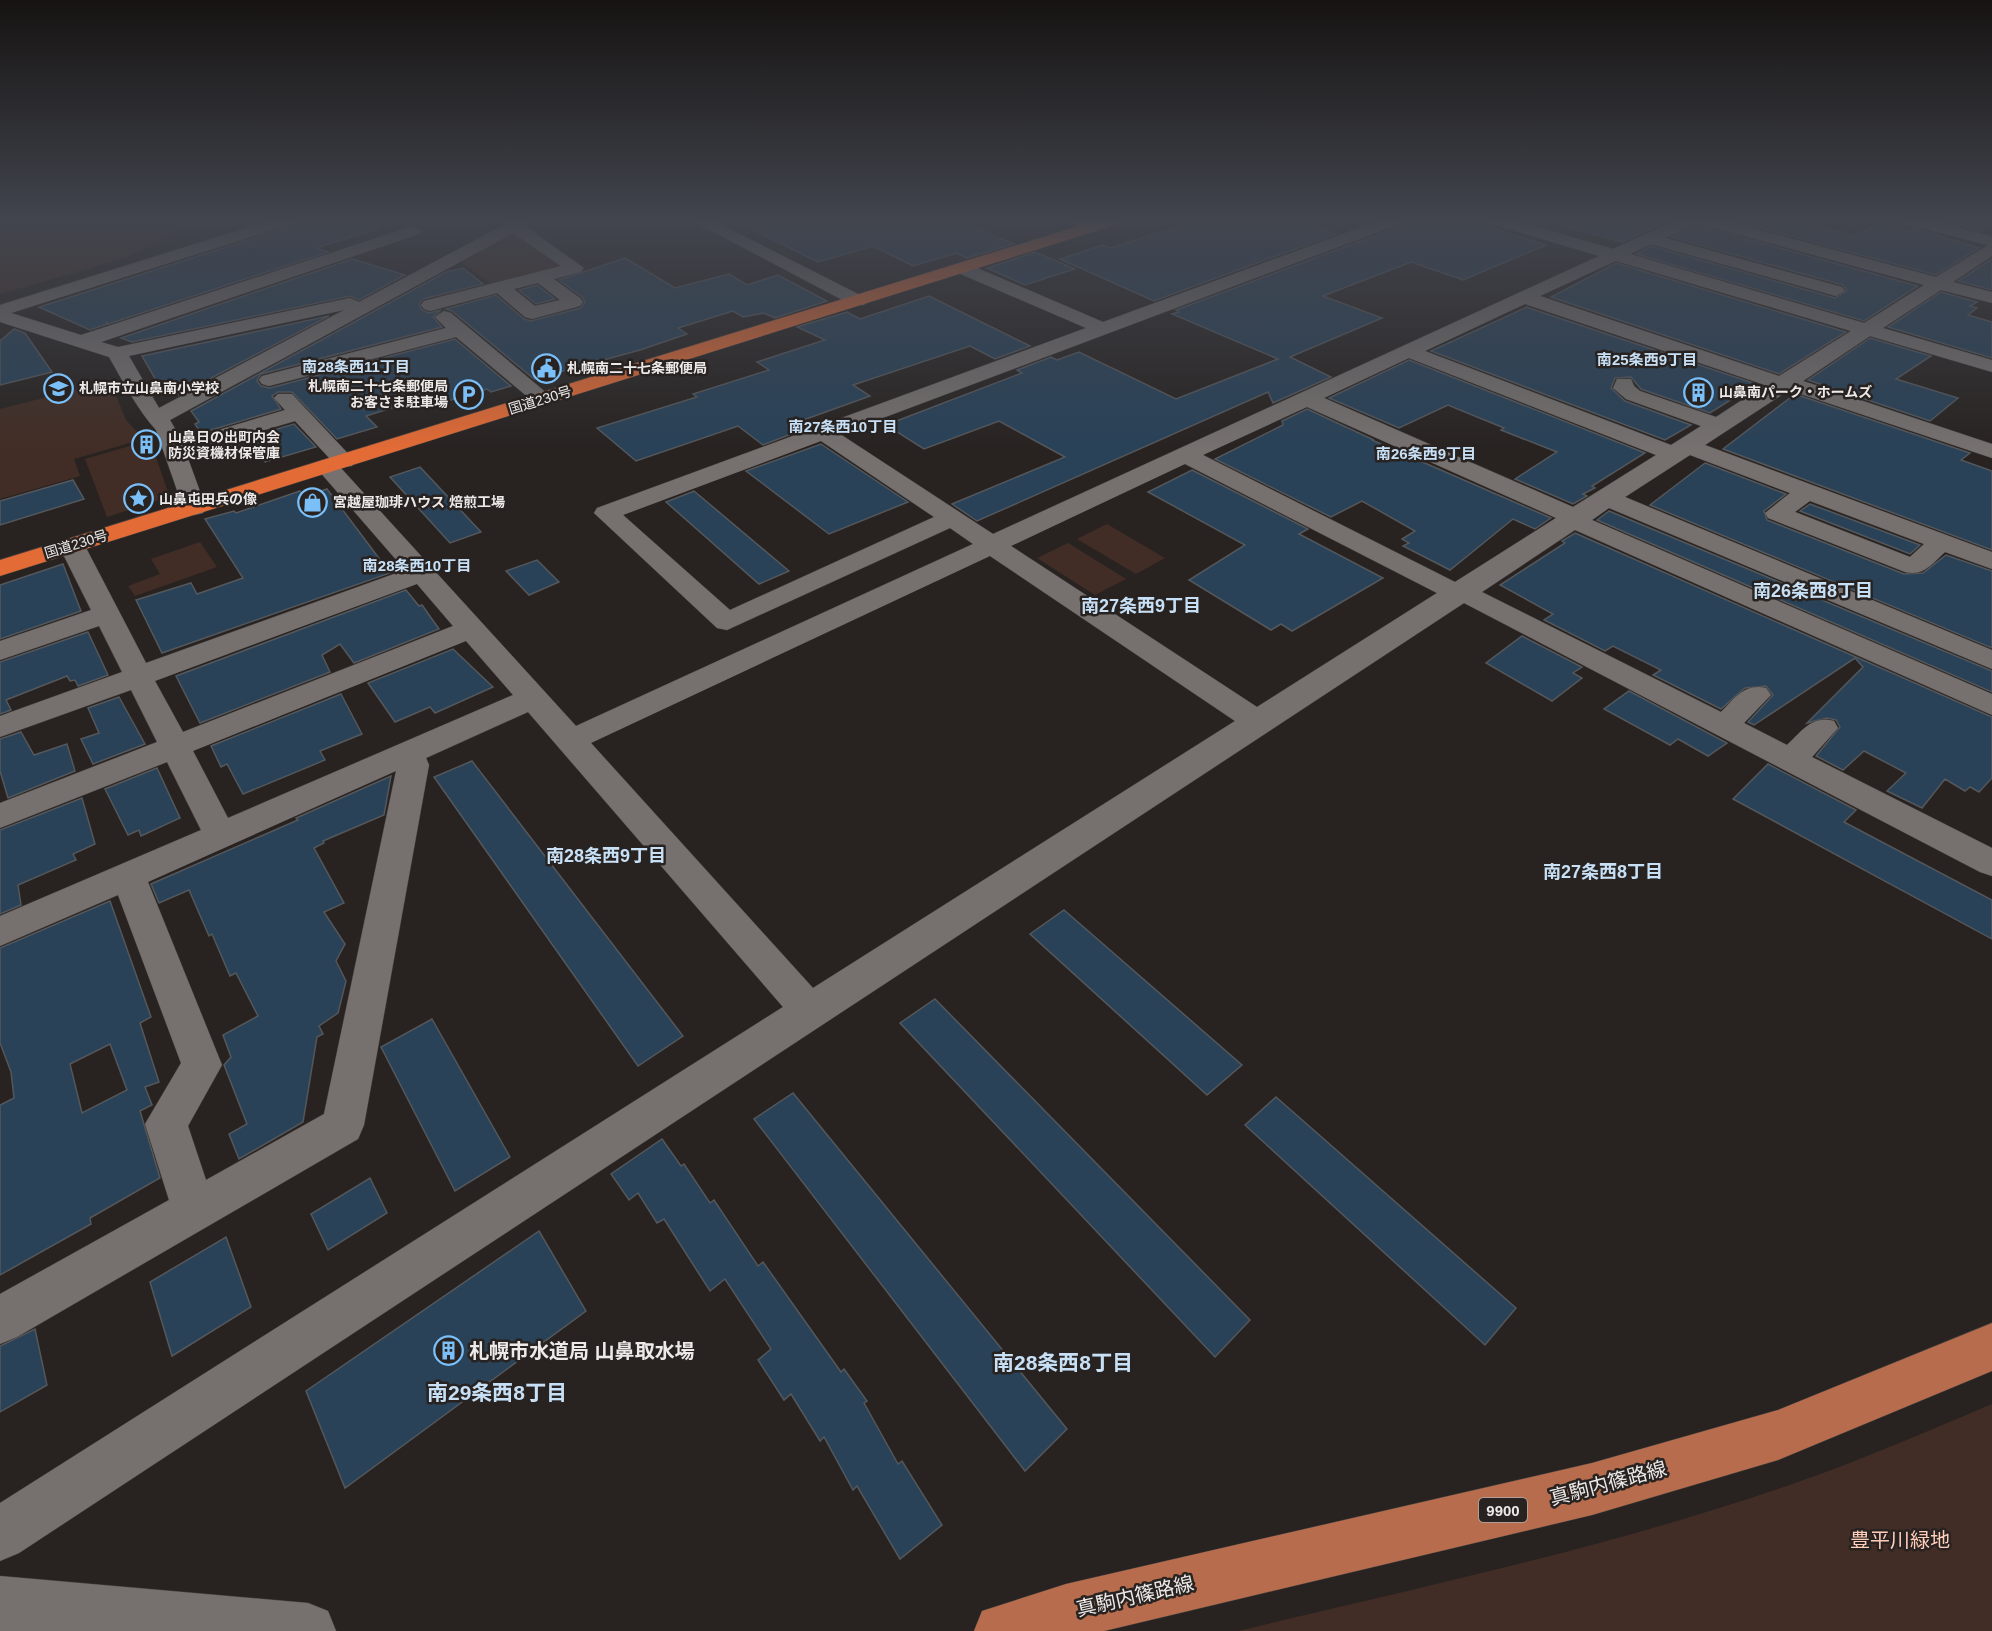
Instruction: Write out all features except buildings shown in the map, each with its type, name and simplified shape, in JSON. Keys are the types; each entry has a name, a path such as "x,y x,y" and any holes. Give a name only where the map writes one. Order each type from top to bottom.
{"highway":[{"name":"国道230号","path":"0,568 873,296"}],"main road":[{"name":"真駒内篠路線","path":"1002,1631 1066,1612 1592,1489 1778,1435 1992,1347"}],"street":[{"path":"0,311 47,296"},
{"path":"81,342 223,296"},
{"path":"155,419 262,373 384,296"},
{"path":"420,296 542,399"},
{"path":"430,305 465,296"},
{"path":"511,296 532,313 574,302 566,296"},
{"path":"848,296 858,301"},
{"path":"1027,296 1103,329"},
{"path":"953,518 728,622 606,513 1191,296"},
{"path":"1755,296 1992,366"},
{"path":"0,1534 1918,296"},
{"path":"570,741 1524,297 1992,451"},
{"path":"0,316 117,353 365,300 375,301"},
{"path":"262,373 460,330"},
{"path":"1408,351 1680,450 1807,492 1992,561"},
{"path":"117,353 155,419 166,428 194,508"},
{"path":"262,373 300,413 335,464 470,630 810,1011"},
{"path":"1624,383 1623,388 1633,395 1719,425"},
{"path":"1305,398 1992,705"},
{"path":"174,450 300,413"},
{"path":"824,433 1259,723"},
{"path":"1183,454 1992,863"},
{"path":"1807,492 1777,513 1914,567 1941,542"},
{"path":"1606,498 1992,660"},
{"path":"72,546 220,835"},
{"path":"0,727 422,573"},
{"path":"1840,638 1871,609"},
{"path":"0,651 107,614"},
{"path":"0,816 470,630"},
{"path":"1724,726 1756,695"},
{"path":"0,932 533,698"},
{"path":"1791,760 1823,728"},
{"path":"0,1320 344,1125 413,765 408,753"},
{"path":"128,876 202,1065 166,1124 194,1211"},
{"path":"0,1604 308,1631"}],"green space":[{"name":"札幌市立山鼻南小学校","path":"110,381 126,420 144,439 74,459 80,476 0,499 0,409"},
{"path":"150,440 168,492 159,500 107,517 85,459"},
{"path":"1107,524 1165,558 1136,574 1077,539"},
{"path":"200,542 217,567 135,596 128,586 160,574 151,559"},
{"path":"1068,543 1126,579 1095,595 1037,558"},
{"name":"豊平川緑地","path":"1992,1404 1992,1631 1238,1631 1520,1564 1660,1526 1823,1473"}],"place":[{"name":"札幌南二十七条郵便局","path":"546,368"},
{"name":"札幌市立山鼻南小学校","path":"58,388"},
{"name":"山鼻南パーク・ホームズ","path":"1698,392"},
{"name":"札幌南二十七条郵便局 お客さま駐車場","path":"469,394"},
{"name":"山鼻日の出町内会 防災資機材保管庫","path":"147,445"},
{"name":"山鼻屯田兵の像","path":"138,499"},
{"name":"宮越屋珈琲ハウス 焙煎工場","path":"312,502"},
{"name":"札幌市水道局 山鼻取水場","path":"448,1351"}],"district":[{"name":"南25条西9丁目","path":"1647,359"},
{"name":"南28条西11丁目","path":"356,366"},
{"name":"南27条西10丁目","path":"843,426"},
{"name":"南26条西9丁目","path":"1426,453"},
{"name":"南28条西10丁目","path":"417,565"},
{"name":"南26条西8丁目","path":"1813,591"},
{"name":"南27条西9丁目","path":"1141,606"},
{"name":"南28条西9丁目","path":"606,856"},
{"name":"南27条西8丁目","path":"1603,872"},
{"name":"南28条西8丁目","path":"1063,1362"},
{"name":"南29条西8丁目","path":"497,1392"}]}
